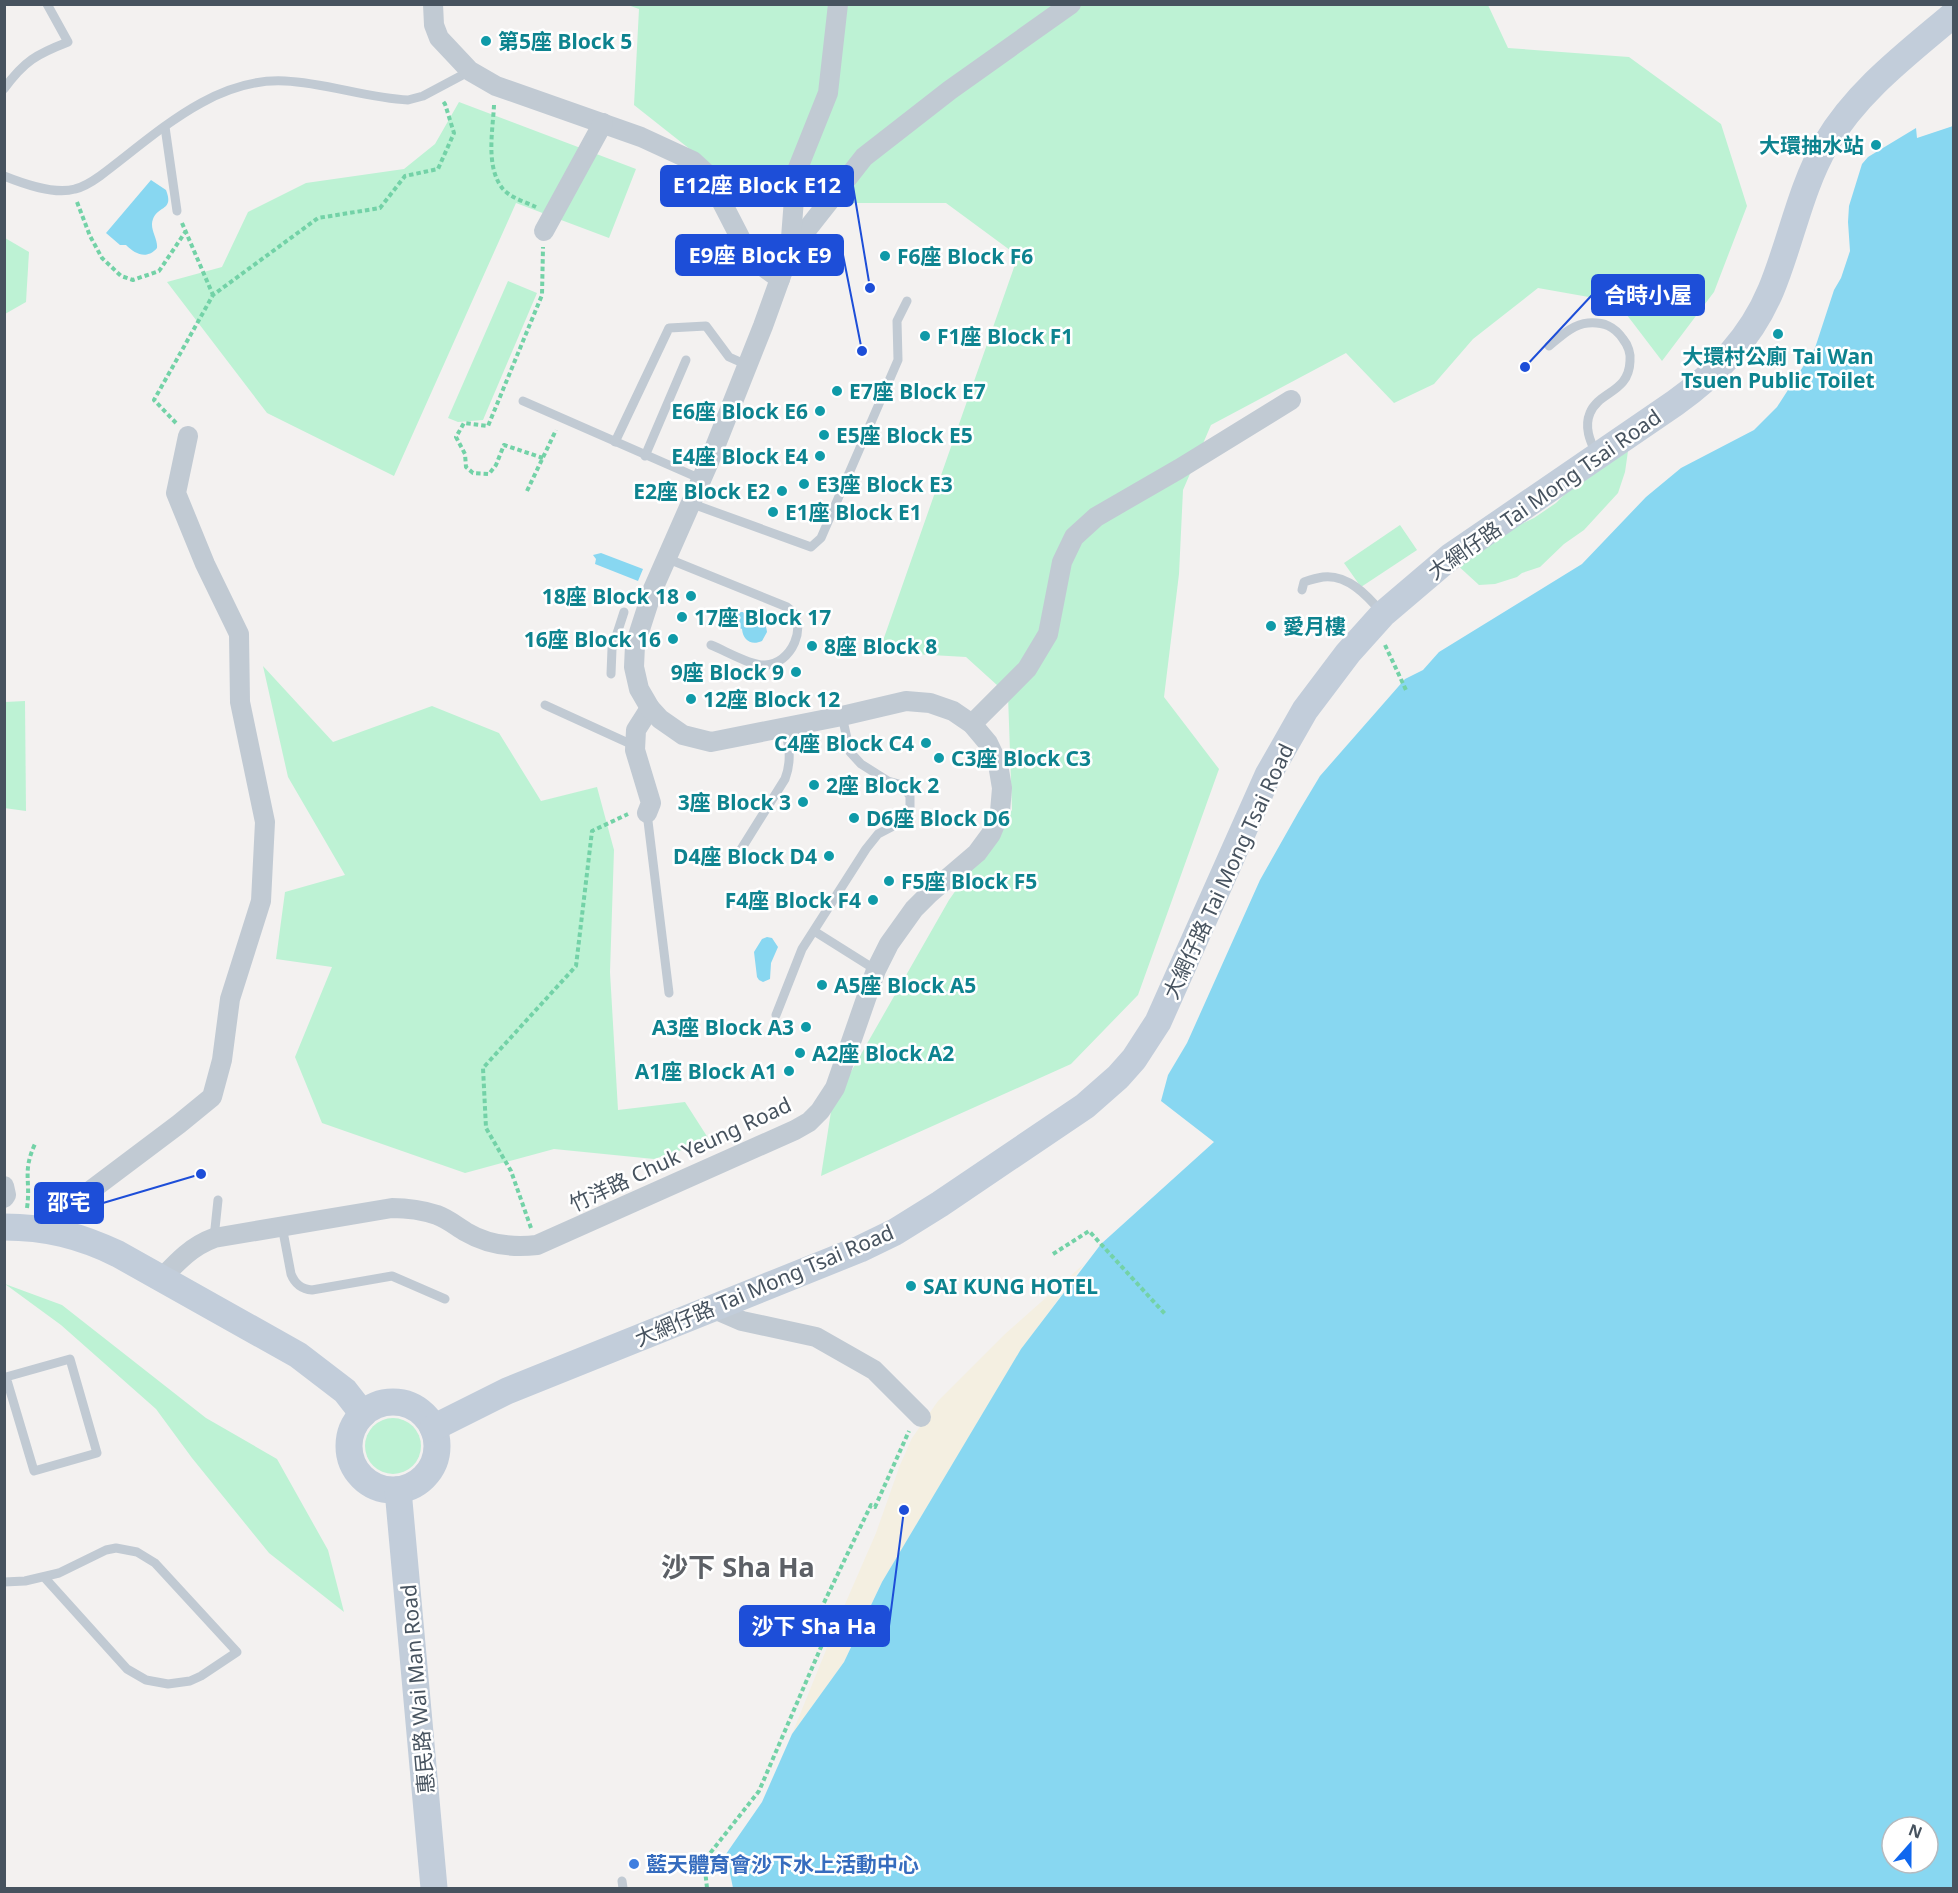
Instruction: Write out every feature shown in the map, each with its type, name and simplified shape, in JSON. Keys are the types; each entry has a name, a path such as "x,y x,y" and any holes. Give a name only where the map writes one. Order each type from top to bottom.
{"main road":[{"name":"大網仔路 Tai Mong Tsai Road","path":"433,1428 507,1391 860,1249 895,1232 1073,1116 1118,1077 1147,1042 1162,1013 1280,752 1305,710 1347,653 1378,619 1429,572 1692,390 1719,368 1759,316 1772,289 1805,191 1820,155 1832,134 1872,86 1953,14"},
{"path":"27,1228 74,1235 97,1244 162,1278 298,1354 345,1391 363,1414"},
{"path":"388,1403 402,1403 414,1408 425,1417 433,1428 437,1441 432,1468 423,1479 398,1490 384,1489 361,1476 353,1464 349,1451 350,1437 363,1414 388,1403"},
{"name":"惠民路 Wai Man Road","path":"398,1490 434,1888"}],"street":[{"path":"433,4 434,25 439,39 470,71 496,86 641,137 693,161 705,172 712,183 747,251 758,263 780,279"},
{"name":"竹洋路 Chuk Yeung Road","path":"162,1278 189,1250 214,1238 376,1210 407,1208 438,1216 492,1243 515,1246 537,1245 795,1130 809,1122 824,1106 835,1088 876,970 889,944 914,909 977,853 991,834 1000,812 1002,788 998,764 988,743 972,724 953,711 930,703 906,701 711,742 696,740 677,731 660,719 650,708 639,689 634,667 635,645 653,589 747,365 789,251 796,173 828,93 838,4"},
{"path":"789,251 864,157 950,90 1071,4"},
{"path":"549,223 603,123"},
{"path":"972,724 1027,669 1048,634 1062,562 1074,537 1096,516 1179,469 1291,400"},
{"path":"27,1228 74,1203 212,1097 222,1060 230,999 261,901 265,822 240,702 239,634 205,564 176,493 189,436"},
{"path":"649,808 635,746 636,730 650,708"},
{"path":"4,1186 4,1198"},
{"path":"712,1308 742,1321 816,1337 874,1370 921,1417"}],"lane":[{"path":"4,88 14,75 37,55 68,42 46,4"},
{"path":"4,176 29,186 72,190 95,180 165,127 200,104 237,88 272,81 299,82 406,100 414,99 470,71"},
{"path":"165,127 177,211"},
{"path":"690,503 811,547 821,538 898,360 897,321 906,301"},
{"path":"1549,346 1565,332 1585,323 1603,323 1615,328 1626,342 1631,357 1629,371 1622,384 1593,407 1589,414 1587,424 1589,440 1597,455"},
{"path":"615,442 669,328 706,326 729,357 747,365"},
{"path":"645,456 686,360"},
{"path":"523,401 701,479"},
{"path":"666,558 787,607 797,620 797,635 791,649 783,658 771,664 753,663 711,645"},
{"path":"1302,590 1304,582 1325,577 1345,580 1366,594 1378,619"},
{"path":"611,674 612,649 624,612"},
{"path":"612,649 635,645"},
{"path":"545,705 635,746"},
{"path":"776,1015 802,949 814,930 872,841 885,829 901,822 906,817 911,804 910,796 902,785 888,781 861,764 850,752 842,716"},
{"path":"740,851 789,770 790,752 785,728"},
{"path":"649,808 669,993"},
{"path":"814,930 876,970"},
{"path":"214,1238 218,1200"},
{"path":"282,1226 291,1274 300,1287 312,1290 392,1276 445,1299"},
{"path":"70,1359 97,1453 34,1471 5,1377 70,1359"},
{"path":"4,1582 44,1577 73,1567 106,1550 116,1548 137,1551 155,1563 237,1652 190,1681 168,1684 146,1680 127,1669 44,1577"}],"path":[{"path":"496,86 492,135 495,174 503,189 549,223 542,295 488,426 464,423 456,437 465,454 466,467 473,474 489,474 496,465 504,445 543,458"},
{"path":"189,436 154,400 213,295 318,218 380,208 405,177 438,169 454,133 445,104 432,90"},
{"path":"72,190 90,236 102,258 121,276 133,280 159,271 186,231"},
{"path":"177,211 213,295"},
{"path":"527,491 562,419"},
{"path":"1378,619 1380,634 1406,690"},
{"path":"537,1245 511,1171 486,1128 483,1068 576,966 592,831 649,808"},
{"path":"27,1228 29,1192 26,1170 35,1144"},
{"path":"1053,1254 1089,1231 1166,1315"},
{"path":"707,1888 704,1861 759,1791 834,1617 820,1611 870,1505 875,1508 907,1434 921,1417"}],"green space":[{"path":"628,5 1488,5 1508,48 1629,57 1721,124 1747,206 1714,292 1662,361 1617,302 1538,288 1473,339 1434,384 1394,403 1346,353 1211,425 1183,490 1179,574 1164,697 1219,769 1138,995 1071,1064 821,1176 832,1105 949,900 1012,810 1008,695 966,657 879,652 1018,256 946,203 848,203 813,197 758,203 634,105 639,9"},
{"path":"459,102 636,169 609,238 516,203 394,476 267,413 167,282 222,267 248,212 306,183 404,169 435,144"},
{"path":"5,238 29,252 26,302 5,314"},
{"path":"508,281 537,293 483,420 458,422 448,418"},
{"path":"1628,451 1625,472 1618,493 1584,530 1564,544 1540,567 1495,584 1479,585 1455,563 1480,543 1534,518 1556,503 1585,474"},
{"path":"1400,525 1417,550 1361,587 1344,563"},
{"path":"263,666 333,742 432,706 499,733 541,801 597,787 614,850 610,972 618,1110 685,1102 710,1141 654,1159 554,1149 465,1173 322,1123 295,1057 332,967 276,959 285,892 345,875 288,777"},
{"path":"25,701 26,811 4,808 5,702"},
{"path":"5,1284 62,1305 206,1418 277,1459 328,1550 344,1612 269,1553 192,1458 156,1409 61,1325"},
{"path":"393,1418 404,1420 413,1426 419,1435 421,1446 419,1457 413,1466 404,1472 393,1474 382,1472 373,1466 367,1457 365,1446 367,1435 373,1426 382,1420"}],"sand":[{"name":"沙下 Sha Ha","path":"1084,1264 1021,1350 882,1582 844,1662 792,1734 876,1533 912,1438 938,1401 1005,1334"}],"water":[{"path":"1953,126 1953,1888 733,1888 726,1854 762,1802 792,1734 844,1662 882,1582 1021,1349 1101,1244 1214,1142 1161,1101 1168,1075 1187,1043 1260,880 1320,776 1405,679 1423,670 1439,652 1582,564 1646,497 1681,468 1754,430 1777,407 1815,348 1834,290 1841,278 1850,251 1849,206 1862,164 1868,157 1916,128 1917,138"},
{"path":"151,180 166,190 168,201 152,223 157,248 145,255 133,251 126,245 120,245 106,233"},
{"path":"601,553 643,569 638,581 595,564 596,559 593,555"},
{"path":"743,612 748,618 755,618 763,622 767,632 762,641 754,643 748,641 742,629 733,625 733,616"},
{"path":"772,938 778,947 771,963 770,979 763,982 757,977 754,952 762,939"}],"place":[{"name":"第5座 Block 5","path":"486,41"},
{"name":"大環抽水站","path":"1876,145"},
{"name":"F6座 Block F6","path":"885,256"},
{"name":"E12座 Block E12","path":"870,288"},
{"name":"大環村公廁 Tai Wan Tsuen Public Toilet","path":"1778,334"},
{"name":"F1座 Block F1","path":"925,336"},
{"name":"E9座 Block E9","path":"862,351"},
{"name":"合時小屋","path":"1525,367"},
{"name":"E7座 Block E7","path":"837,391"},
{"name":"E6座 Block E6","path":"820,411"},
{"name":"E5座 Block E5","path":"824,435"},
{"name":"E4座 Block E4","path":"820,456"},
{"name":"E3座 Block E3","path":"804,484"},
{"name":"E2座 Block E2","path":"782,491"},
{"name":"E1座 Block E1","path":"773,512"},
{"name":"18座 Block 18","path":"691,596"},
{"name":"17座 Block 17","path":"682,617"},
{"name":"愛月樓","path":"1271,626"},
{"name":"16座 Block 16","path":"673,639"},
{"name":"8座 Block 8","path":"812,646"},
{"name":"9座 Block 9","path":"796,672"},
{"name":"12座 Block 12","path":"691,699"},
{"name":"C4座 Block C4","path":"926,743"},
{"name":"C3座 Block C3","path":"939,758"},
{"name":"2座 Block 2","path":"814,785"},
{"name":"3座 Block 3","path":"803,802"},
{"name":"D6座 Block D6","path":"854,818"},
{"name":"D4座 Block D4","path":"829,856"},
{"name":"F5座 Block F5","path":"889,881"},
{"name":"F4座 Block F4","path":"873,900"},
{"name":"A5座 Block A5","path":"822,985"},
{"name":"A3座 Block A3","path":"806,1027"},
{"name":"A2座 Block A2","path":"800,1053"},
{"name":"A1座 Block A1","path":"789,1071"},
{"name":"邵宅","path":"201,1174"},
{"name":"SAI KUNG HOTEL","path":"911,1286"},
{"name":"沙下 Sha Ha","path":"904,1510"},
{"name":"藍天體育會沙下水上活動中心","path":"634,1864"}],"district":[{"name":"沙下 Sha Ha","path":"738,1566"}]}
